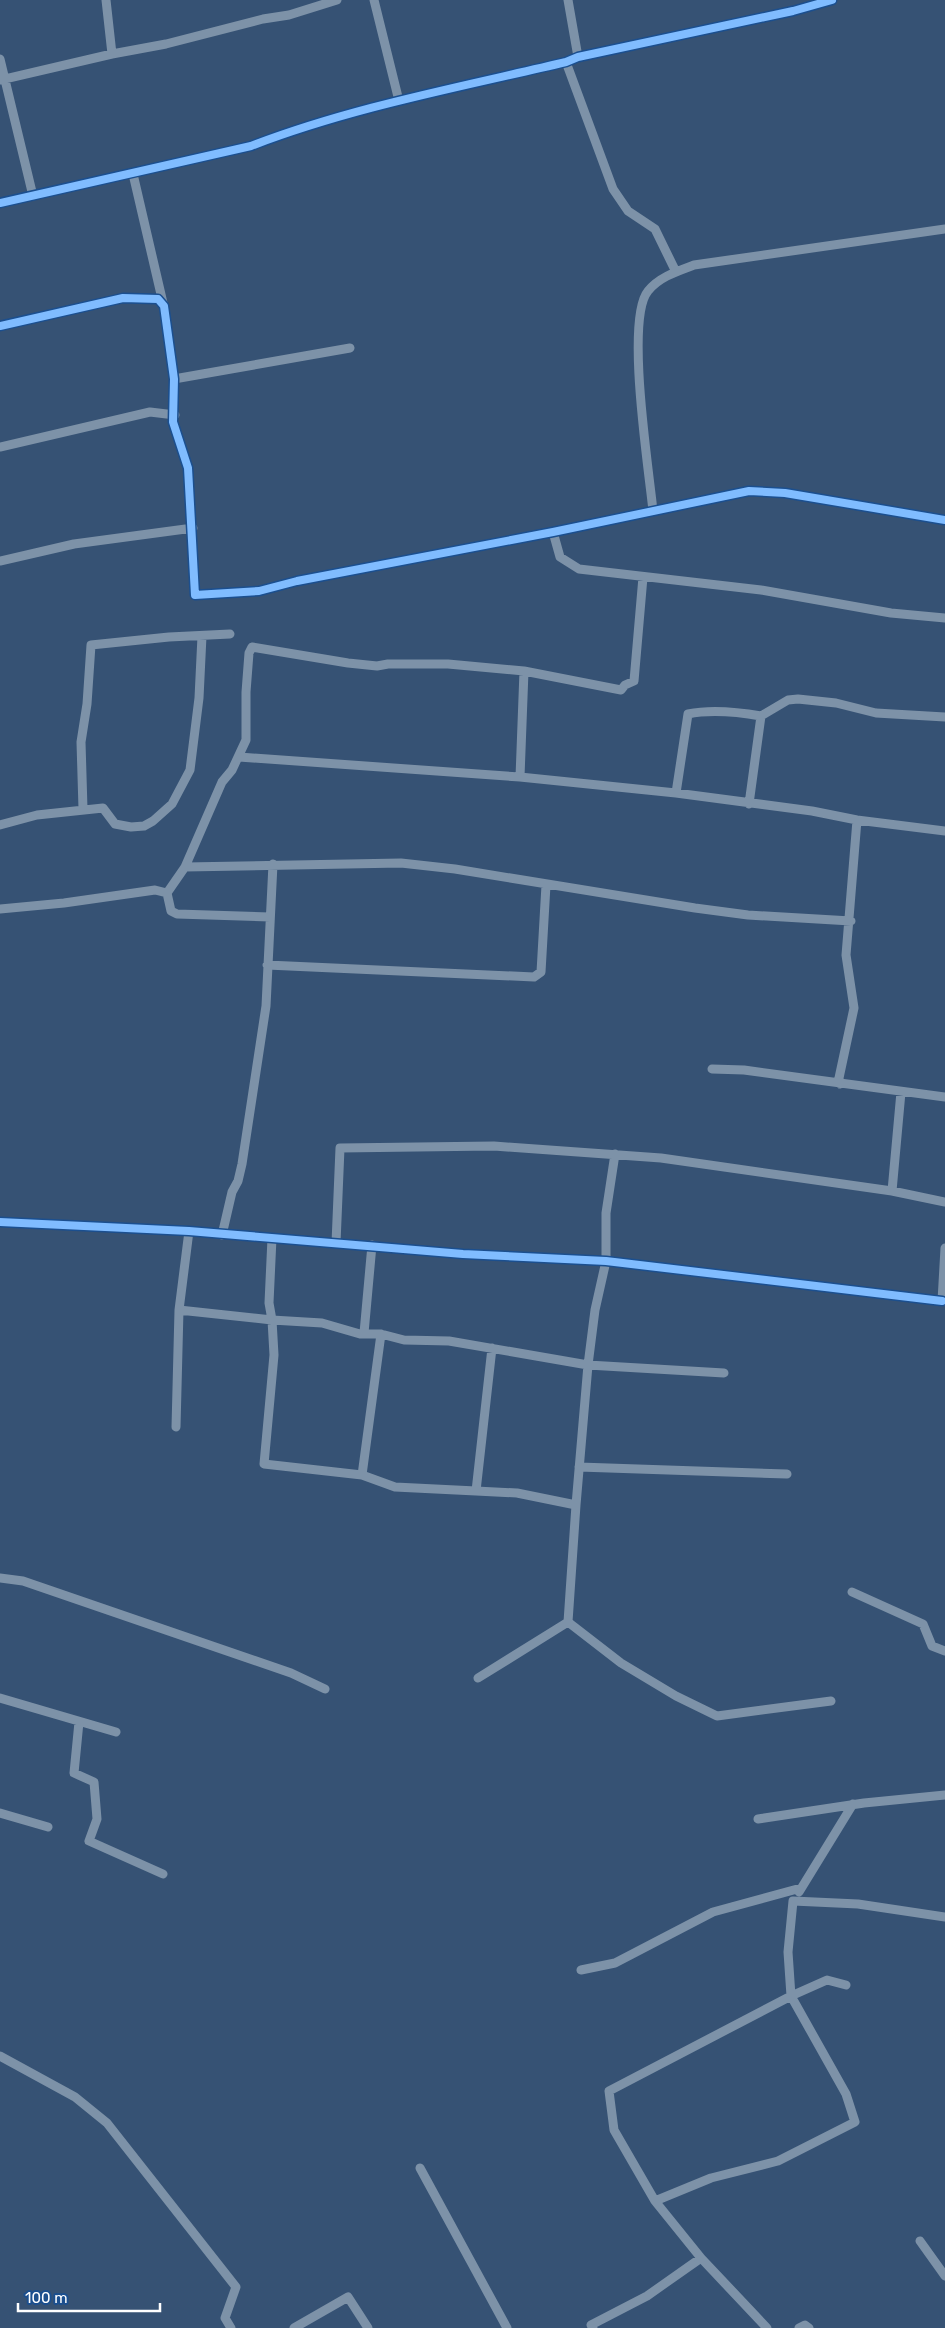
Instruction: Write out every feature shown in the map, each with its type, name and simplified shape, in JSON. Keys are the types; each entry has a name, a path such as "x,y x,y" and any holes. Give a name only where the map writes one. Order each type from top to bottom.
{"street":[{"path":"106,0 112,54"},
{"path":"2,80 112,54 166,44 263,19 288,15 337,0"},
{"path":"374,0 398,101"},
{"path":"568,0 578,57"},
{"path":"0,203 251,146 284,134 398,101 566,62 578,57 793,11 832,0"},
{"path":"0,59 2,80 33,196"},
{"path":"566,62 613,189 628,211 655,230 676,272"},
{"path":"133,174 164,306 174,379 173,422 188,468 193,528 195,595 259,591 297,581 553,532 749,491 785,493 945,520"},
{"path":"653,511 638,363 638,321 647,292 668,276 694,265 945,229"},
{"path":"0,326 123,298 158,298 164,306"},
{"path":"174,379 350,348"},
{"path":"0,447 150,412 174,416"},
{"path":"0,562 74,544 193,528"},
{"path":"553,532 560,557 578,569 770,592 891,613 945,618"},
{"path":"270,917 177,914 171,911 167,892 185,867 222,782 239,757 246,740 246,692 249,653 252,647 377,666 388,664 448,664 524,671 618,690 634,681 643,577"},
{"path":"83,809 80,742 87,704 91,645 169,637 230,634"},
{"path":"0,825 37,815 103,808 115,824 131,827 144,826 154,821 172,804 190,770 199,698 202,636"},
{"path":"520,777 524,671"},
{"path":"676,792 688,714 699,712 742,712 761,716 788,700 798,699 876,712 945,717"},
{"path":"749,804 761,716"},
{"path":"239,757 520,777 676,792 749,804 812,811 857,820 945,831"},
{"path":"840,1084 839,1078 854,1008 846,955 851,921 857,820"},
{"path":"185,867 401,863 455,869 546,885 739,914 851,921"},
{"path":"222,1236 232,1192 238,1181 242,1164 266,1006 273,864"},
{"path":"267,965 534,977 541,972 546,885"},
{"path":"0,908 64,903 155,890 167,892"},
{"path":"712,1069 744,1070 945,1097"},
{"path":"892,1191 901,1092"},
{"path":"336,1243 340,1148 494,1146 661,1158 892,1191 945,1202"},
{"path":"568,1622 588,1365 595,1310 606,1261 606,1212 615,1154"},
{"path":"0,1222 189,1232 222,1236 372,1245 463,1254 606,1261 944,1301 945,1248"},
{"path":"176,1427 179,1310 189,1232"},
{"path":"272,1238 269,1303 274,1355 264,1464 362,1475 395,1487 517,1493 576,1505"},
{"path":"364,1333 372,1245"},
{"path":"179,1310 272,1320 322,1323 360,1334 381,1334 404,1340 435,1340 588,1365 724,1373"},
{"path":"362,1475 381,1334"},
{"path":"476,1491 492,1348"},
{"path":"579,1467 787,1474"},
{"path":"0,1578 23,1581 291,1673 325,1689"},
{"path":"852,1592 923,1624 932,1646 945,1650"},
{"path":"478,1678 568,1622"},
{"path":"568,1622 621,1663 676,1696 717,1716 831,1701"},
{"path":"0,1698 116,1732"},
{"path":"79,1722 74,1773 94,1782 97,1819 88,1842 163,1874"},
{"path":"758,1819 853,1804 945,1795"},
{"path":"655,2201 711,2178 778,2161 855,2122 846,2094 791,1996 788,1952 793,1901 853,1804"},
{"path":"0,1813 48,1827"},
{"path":"581,1970 615,1963 713,1912 801,1888"},
{"path":"793,1901 858,1904 945,1917"},
{"path":"767,2328 701,2258 655,2201 614,2130 609,2091 791,1996 827,1980 846,1985"},
{"path":"0,2056 75,2097 107,2123 236,2287 225,2318 231,2328"},
{"path":"420,2168 507,2328"},
{"path":"920,2241 945,2276"},
{"path":"590,2327 647,2296 701,2258"},
{"path":"294,2328 348,2297 368,2328"},
{"path":"799,2328 805,2325 809,2328"}],"cycle path":[{"path":"0,203 251,146 289,132 367,109 566,62 578,57 793,11 832,0"},
{"path":"0,326 123,298 158,299 164,306 174,379 173,422 188,468 195,595 259,591 297,581 553,532 749,491 785,493 945,520"},
{"path":"0,1222 189,1231 463,1254 606,1261 942,1301"}]}
